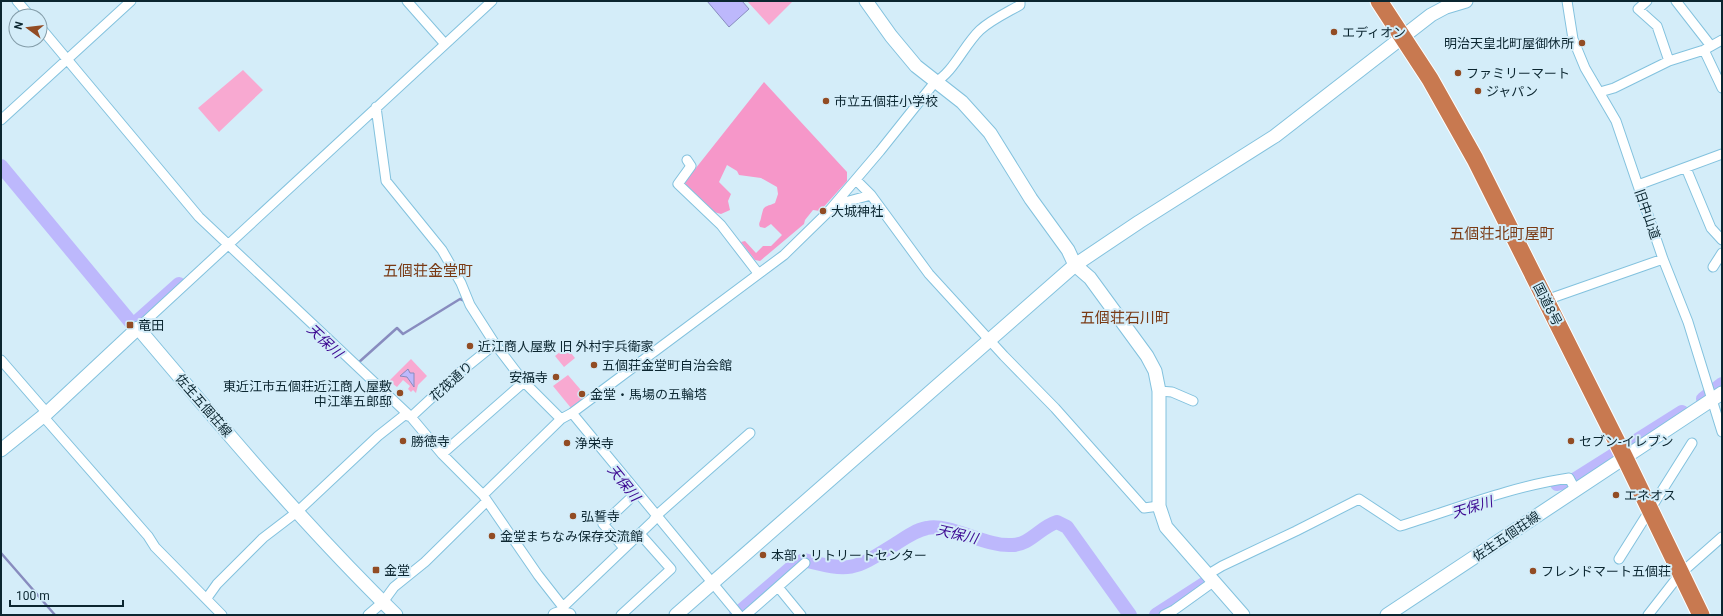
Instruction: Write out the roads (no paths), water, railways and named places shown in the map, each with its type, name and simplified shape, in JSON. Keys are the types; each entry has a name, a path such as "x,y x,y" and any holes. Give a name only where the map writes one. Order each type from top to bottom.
{"highway":[{"name":"国道8号","path":"1379,1 1430,79 1475,159 1651,510 1680,574 1701,615"}],"street":[{"path":"1,120 131,1"},
{"path":"407,1 445,44"},
{"path":"1,450 44,414 229,245 492,1"},
{"path":"866,1 916,66 962,102 990,133 1031,199 1068,250 1076,266 1090,278 1147,356 1155,371 1160,391 1159,506 1166,527 1243,615"},
{"path":"368,615 383,602 394,587 425,562 561,419 572,413 758,272 784,255 833,206 856,180 935,82 942,78 967,44 980,30 1020,5 1020,1"},
{"path":"676,615 1076,266 1139,222 1276,136 1431,14 1446,7 1466,1"},
{"name":"旧中山道","path":"1567,1 1573,39 1585,68 1616,121 1663,259 1717,396 1722,432"},
{"path":"1647,1 1638,8 1657,26 1669,61"},
{"path":"1676,1 1708,48 1722,88"},
{"path":"48,36 198,217 406,416 485,498 562,612 655,518 750,433"},
{"path":"1600,92 1614,88 1669,61 1708,48 1722,41"},
{"path":"376,107 386,181 442,250 461,283 470,304 494,345 523,382 561,419"},
{"path":"1638,185 1722,154"},
{"path":"687,160 691,166 678,184 722,225 758,272"},
{"path":"1686,168 1711,228 1722,240"},
{"path":"856,180 871,195 929,274 990,341 1055,408 1144,508 1159,506"},
{"path":"833,206 871,195"},
{"path":"1713,267 1722,253"},
{"path":"1546,300 1663,259"},
{"name":"佐生五個荘線","path":"138,328 297,512 396,615"},
{"name":"花筏通り","path":"207,598 217,584 263,538 297,512 373,440 406,416 494,345"},
{"path":"1,360 44,414 156,547 222,615"},
{"path":"442,454 523,382"},
{"path":"1160,391 1172,392 1193,401"},
{"name":"佐生五個荘線","path":"1393,614 1572,484 1624,456 1717,396"},
{"path":"572,413 635,494 710,585 738,613"},
{"path":"1619,559 1692,443"},
{"path":"1164,615 1174,610 1222,566 1359,499 1400,526 1495,496 1556,480 1569,478 1572,484"},
{"path":"624,548 603,524 635,494"},
{"path":"620,615 672,569 640,534"},
{"path":"1648,615 1680,574 1722,537"},
{"path":"746,615 805,563"},
{"path":"778,588 800,615"}],"waterway":[{"name":"天保川","path":"1,166 133,325 179,284"},
{"path":"358,363 397,328 403,334 460,299 465,301"},
{"name":"天保川","path":"1703,399 1722,384"},
{"name":"天保川","path":"1557,484 1574,480 1682,412"},
{"name":"天保川","path":"736,615 793,566 804,560 833,566 853,566 872,558 919,530 936,527 1002,545 1012,545 1030,539 1051,524 1057,522 1067,527 1130,615"},
{"path":"1,553 55,615"},
{"name":"天保川","path":"1156,615 1204,584"}],"place":[{"name":"エディオン","path":"1334,32"},
{"name":"明治天皇北町屋御休所","path":"1582,43"},
{"name":"ファミリーマート","path":"1458,73"},
{"name":"ジャパン","path":"1478,91"},
{"name":"市立五個荘小学校","path":"826,101"},
{"name":"大城神社","path":"823,211"},
{"name":"竜田","path":"130,325"},
{"name":"近江商人屋敷 旧 外村宇兵衛家","path":"470,346"},
{"name":"五個荘金堂町自治会館","path":"594,365"},
{"name":"安福寺","path":"556,377"},
{"name":"東近江市五個荘近江商人屋敷 中江準五郎邸","path":"400,393"},
{"name":"金堂・馬場の五輪塔","path":"582,394"},
{"name":"勝徳寺","path":"403,441"},
{"name":"セブン-イレブン","path":"1571,441"},
{"name":"浄栄寺","path":"567,443"},
{"name":"エネオス","path":"1616,495"},
{"name":"弘誓寺","path":"573,516"},
{"name":"金堂まちなみ保存交流館","path":"492,536"},
{"name":"本部・リトリートセンター","path":"763,555"},
{"name":"金堂","path":"376,570"},
{"name":"フレンドマート五個荘","path":"1533,571"}],"district":[{"name":"五個荘北町屋町","path":"1502,234"},
{"name":"五個荘金堂町","path":"428,271"},
{"name":"五個荘石川町","path":"1125,318"}]}
